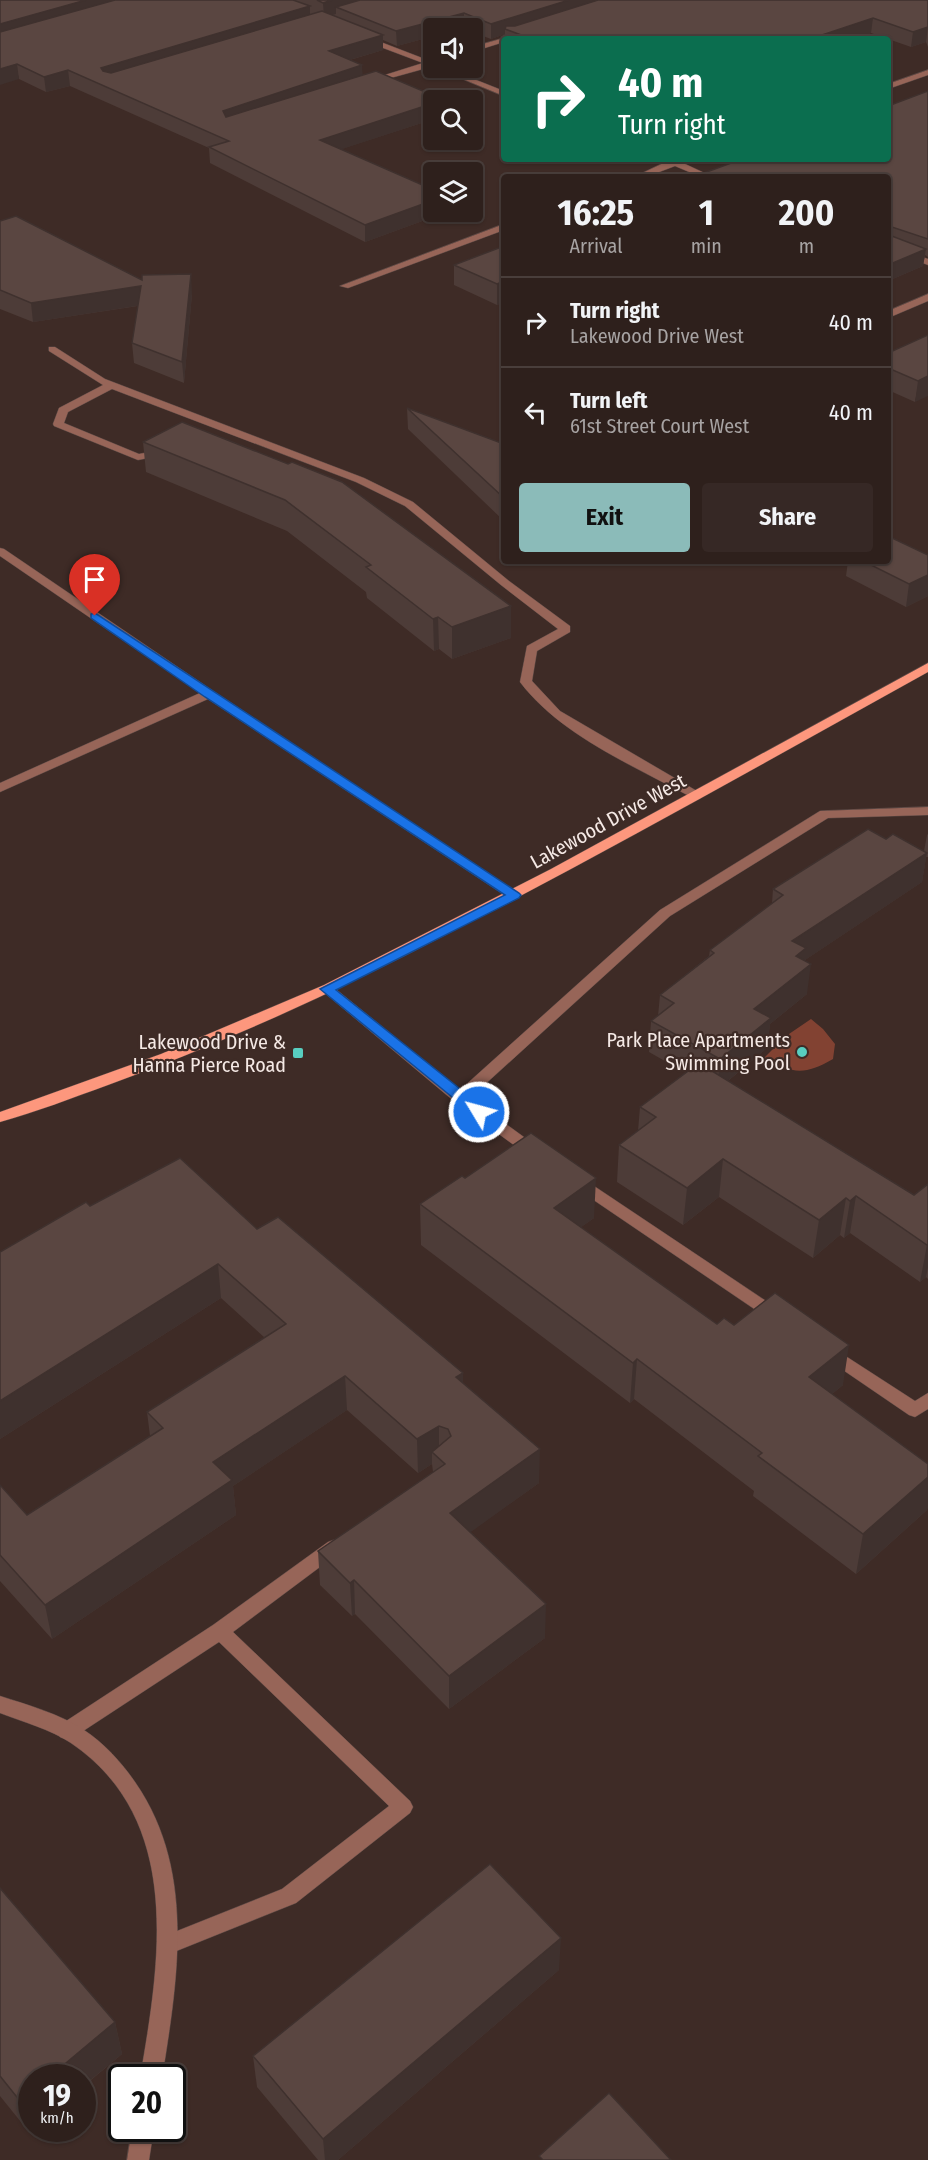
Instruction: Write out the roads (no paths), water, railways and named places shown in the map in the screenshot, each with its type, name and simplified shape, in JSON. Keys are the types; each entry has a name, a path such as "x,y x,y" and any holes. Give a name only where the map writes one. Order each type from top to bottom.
{"main road":[{"name":"Lakewood Drive West","path":"0,1117 219,1036 327,989 514,895 928,667"}],"street":[{"path":"355,34 423,60"},
{"path":"483,46 501,40"},
{"path":"363,85 423,66"},
{"path":"891,86 928,72"},
{"path":"465,78 501,93"},
{"path":"646,174 677,162"},
{"path":"674,163 702,174"},
{"path":"345,286 501,228"},
{"path":"891,248 928,262"},
{"path":"891,314 928,297"},
{"path":"52,349 101,381 360,480 409,504 505,583 566,629 531,649 526,682 556,714 623,755 696,794"},
{"path":"111,385 63,410 58,424 138,457 168,452 177,448"},
{"path":"204,435 222,427"},
{"path":"0,551 209,694 514,895"},
{"path":"0,788 209,694"},
{"path":"460,1098 665,914 825,814 928,811"},
{"path":"327,989 460,1098 544,1159"},
{"path":"564,1172 788,1324"},
{"path":"818,1344 915,1410 928,1400"},
{"path":"67,1731 220,1631 344,1539"},
{"path":"170,1944 289,1896 403,1807 220,1631"},
{"path":"0,1704 79,1737 111,1766 139,1801 157,1840 165,1874 170,1944 154,2064"},
{"path":"138,2160 141,2142"}],"place":[{"name":"Park Place Apartments Swimming Pool","path":"802,1052"},
{"name":"Lakewood Drive & Hanna Pierce Road","path":"298,1053"}]}
